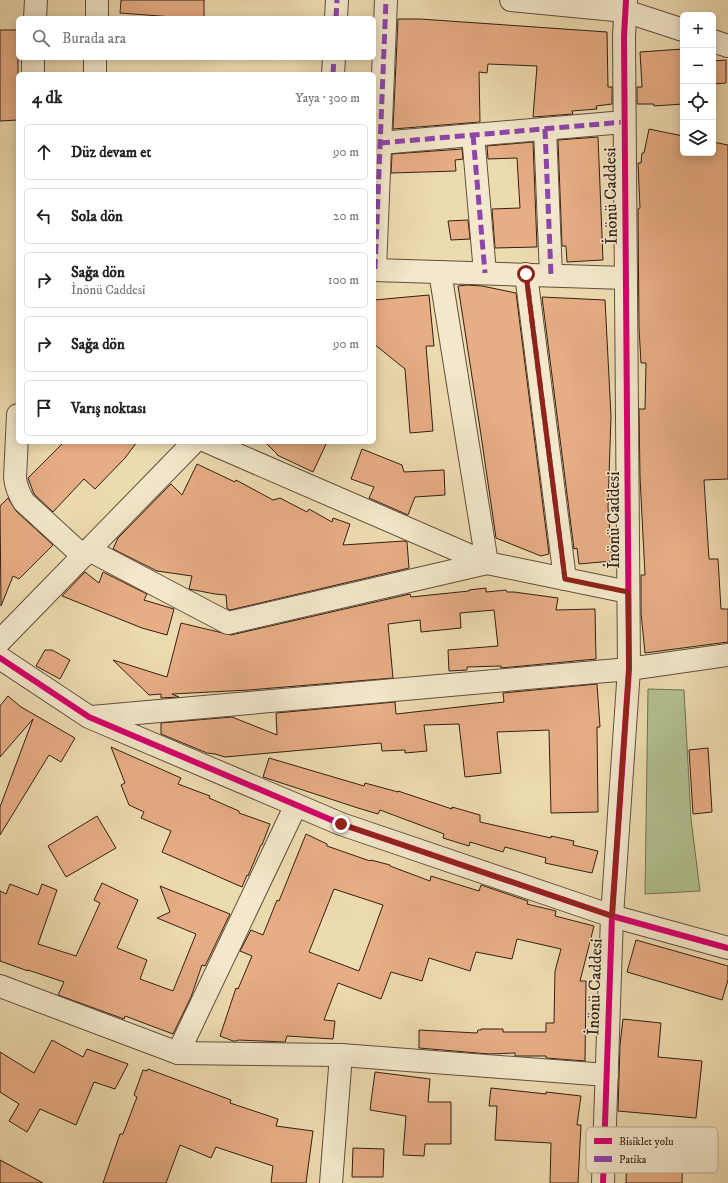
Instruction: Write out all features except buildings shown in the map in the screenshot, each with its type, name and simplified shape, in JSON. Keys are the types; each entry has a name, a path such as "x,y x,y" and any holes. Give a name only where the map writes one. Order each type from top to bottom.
{"street":[{"path":"35,16 36,0"},
{"path":"97,0 97,16"},
{"path":"336,16 337,0"},
{"path":"376,228 386,0"},
{"path":"511,0 626,6 680,29"},
{"name":"İnönü Caddesi","path":"605,1127 612,916 629,669 624,122 624,36 626,6"},
{"path":"716,42 728,46"},
{"path":"33,60 33,72"},
{"path":"95,60 95,72"},
{"path":"333,72 334,60"},
{"path":"380,143 624,122"},
{"path":"545,129 550,275"},
{"path":"473,135 485,273"},
{"path":"376,270 626,278"},
{"path":"440,272 486,563"},
{"path":"526,274 565,579"},
{"path":"17,444 15,478 17,490 24,502 86,553 228,622 486,563"},
{"path":"0,641 192,444"},
{"path":"213,444 486,563 628,592"},
{"path":"89,717 629,669 728,655"},
{"path":"0,658 89,717 341,824 612,916 728,948"},
{"path":"178,1053 296,805"},
{"path":"0,986 178,1053 341,1055 606,1075"},
{"path":"331,1183 341,1055"},
{"name":"İnönü Caddesi","path":"603,1173 603,1183"}],"green space":[{"path":"648,689 684,690 691,819 700,891 645,894"}],"marked path":[{"path":"336,16 337,0"},
{"path":"376,245 386,0"},
{"path":"333,72 334,60"},
{"path":"380,143 624,122"},
{"path":"545,129 551,275"},
{"path":"473,135 485,273"},
{"path":"526,274 565,579"}],"cycle path":[{"path":"605,1127 612,916 629,669 624,36 626,0"},
{"path":"0,658 89,717 341,824 612,916 728,948"},
{"path":"603,1173 603,1183"}],"route":[{"path":"341,824 612,916 629,669 628,592 565,579 526,274"}]}
